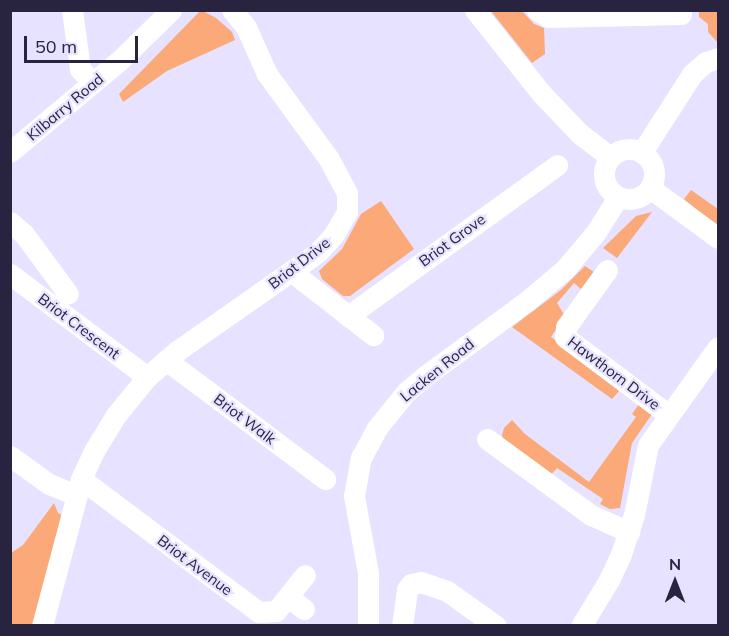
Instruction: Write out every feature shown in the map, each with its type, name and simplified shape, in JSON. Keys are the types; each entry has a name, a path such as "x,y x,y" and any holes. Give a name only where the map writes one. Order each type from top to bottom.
{"street":[{"path":"72,10 80,69 93,83"},
{"name":"Kilbarry Road","path":"10,152 93,83 171,10"},
{"name":"Briot Drive","path":"42,626 78,487 107,428 147,377 166,360 317,253 333,236 347,212 347,193 321,146 267,74 246,27 232,10"},
{"path":"474,10 503,49 557,111 580,134 610,157"},
{"path":"537,10 548,17 681,14 680,10"},
{"path":"642,152 692,74 706,62 718,58"},
{"path":"622,149 642,152 653,166 653,181 650,188 632,199 618,197 612,193 604,179 606,164 610,157 622,149"},
{"name":"Briot Grove","path":"348,316 556,165"},
{"path":"650,188 718,238"},
{"name":"Lacken Road","path":"368,626 368,573 354,496 361,458 376,428 398,401 425,376 536,294 565,269 596,232 618,197"},
{"name":"Briot Crescent","path":"10,222 24,234 68,294"},
{"name":"Hawthorn Drive","path":"607,270 566,327 565,337 669,415"},
{"path":"292,272 373,335"},
{"name":"Briot Crescent","path":"10,274 147,377"},
{"path":"581,626 609,580 629,532 645,451 718,347"},
{"name":"Briot Walk","path":"166,360 325,479"},
{"path":"487,439 591,515 629,532"},
{"path":"10,456 48,484 78,487"},
{"name":"Briot Avenue","path":"78,487 255,610 274,612 296,603 305,575"},
{"path":"402,626 407,589 411,584 421,582 442,588 496,626"}],"shaded area":[{"path":"201,10 216,18 232,32 235,40 167,71 123,102 119,94"},
{"path":"491,11 522,11 534,24 544,28 545,54 532,63"},
{"path":"699,11 718,11 718,43 708,32 708,24 699,17"},
{"path":"691,190 718,209 718,228 684,199"},
{"path":"381,201 414,249 350,296 343,296 322,279 319,271 342,249 361,214"},
{"path":"652,212 617,258 603,248 636,216"},
{"path":"585,266 594,272 581,289 574,283 557,303 565,316 551,337 621,389 612,399 512,327 561,290"},
{"path":"639,404 652,414 632,443 620,508 610,509 600,504 603,499 557,468 549,477 504,442 502,435 504,428 512,420 525,434 589,482 636,417 632,414"},
{"path":"54,503 58,513 62,515 33,625 11,626 11,553 23,545"}]}
